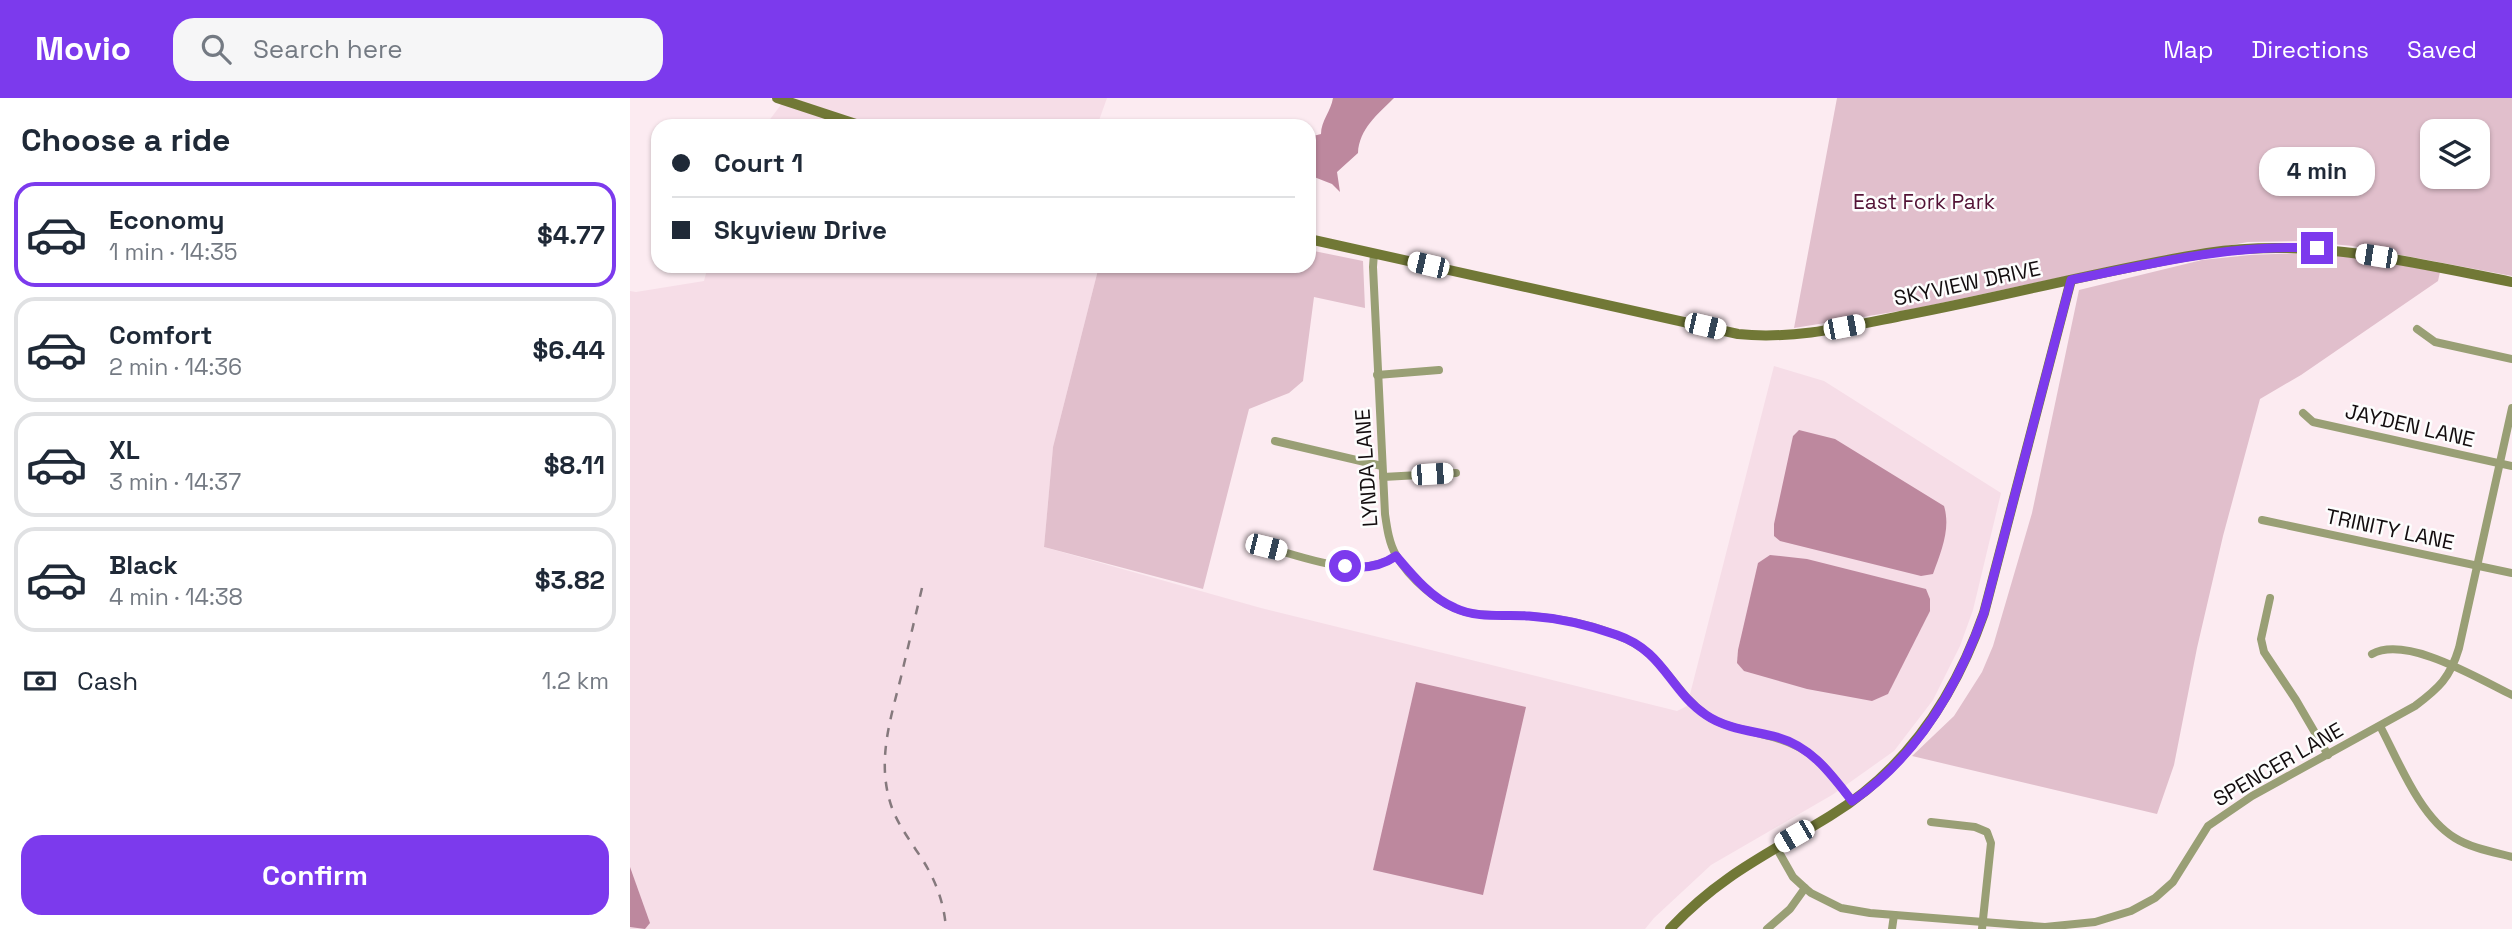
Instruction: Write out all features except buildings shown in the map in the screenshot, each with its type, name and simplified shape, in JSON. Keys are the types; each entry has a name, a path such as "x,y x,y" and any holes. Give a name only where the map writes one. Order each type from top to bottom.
{"street":[{"path":"778,98 841,119"},
{"name":"SKYVIEW DRIVE","path":"1316,241 1738,334 1760,336 1782,336 1844,327 2209,253 2278,247 2355,252 2512,282"},
{"name":"LYNDA LANE","path":"1374,253 1382,477 1389,534 1396,556 1412,576 1435,597 1462,611 1482,615 1553,619 1607,632 1638,644 1660,664 1689,701 1708,717 1800,746 1823,764 1852,801"},
{"path":"1670,929 1720,882 1852,801 1881,779 1927,727 1947,698 1970,652 1984,613 2071,280"},
{"path":"2417,329 2435,342 2512,359"},
{"path":"1377,375 1439,370"},
{"name":"SPENCER LANE","path":"1776,847 1793,877 1811,893 1840,908 1982,925 2045,927 2095,922 2131,911 2155,898 2173,882 2208,826 2252,796 2415,706 2437,690 2453,666 2512,408"},
{"name":"JAYDEN LANE","path":"2303,413 2313,422 2512,466"},
{"path":"1275,441 1382,466"},
{"path":"1382,477 1456,473"},
{"name":"TRINITY LANE","path":"2262,520 2512,573"},
{"path":"1266,547 1360,568 1378,565 1396,556"},
{"path":"2270,598 2262,639 2263,652 2296,699 2328,755"},
{"path":"2372,654 2381,649 2432,656 2512,695"},
{"path":"2380,726 2416,794 2436,825 2457,840 2512,857"},
{"path":"1931,822 1975,827 1987,832 1991,843 1982,925"},
{"path":"1766,929 1790,909 1805,888"},
{"path":"1892,929 1894,915"}],"shaded area":[{"path":"786,98 1107,98 1100,119 770,119"},
{"path":"1333,98 1394,98 1366,129 1358,153 1337,172 1340,192 1332,184 1316,178 1316,135 1321,134"},
{"path":"706,273 1097,273 1053,447 1044,547 1261,608 1677,711 1687,706 1774,366 1824,381 2001,493 1973,610 1960,646 1933,700 1894,751 1832,795 1711,865 1645,929 630,929 630,291 704,281"},
{"path":"1799,430 1835,439 1944,506 1946,532 1933,574 1921,576 1780,541 1774,536 1774,524 1793,436"},
{"path":"1770,555 1807,559 1926,589 1930,599 1930,611 1888,694 1872,701 1807,689 1744,671 1737,663 1758,563"},
{"path":"1416,682 1526,707 1483,895 1373,870"},
{"path":"630,867 650,923 645,929 630,927"}],"green space":[{"name":"East Fork Park","path":"1837,98 2512,98 2512,276 2353,246 2298,241 2248,242 2099,269 1918,308 1794,328"},
{"path":"1316,251 1363,261 1365,308 1314,297 1303,381 1289,393 1249,409 1203,589 1044,547 1053,447 1097,273 1316,273"},
{"path":"2305,253 2349,256 2440,272 2438,281 2301,375 2260,399 2223,536 2174,765 2157,814 1912,756 1954,716 1982,672 1993,646 2032,513 2079,290 2202,260"}],"railway":[{"path":"922,588 889,726 885,775 894,814 937,887 946,929"}],"route":[{"path":"1345,566 1366,568 1388,562 1396,556 1412,576 1435,597 1462,611 1482,615 1553,619 1628,639 1647,650 1689,701 1708,717 1800,746 1823,764 1852,801 1881,779 1927,727 1947,698 1970,652 1984,613 2071,280 2209,253 2261,247 2317,248"}]}
